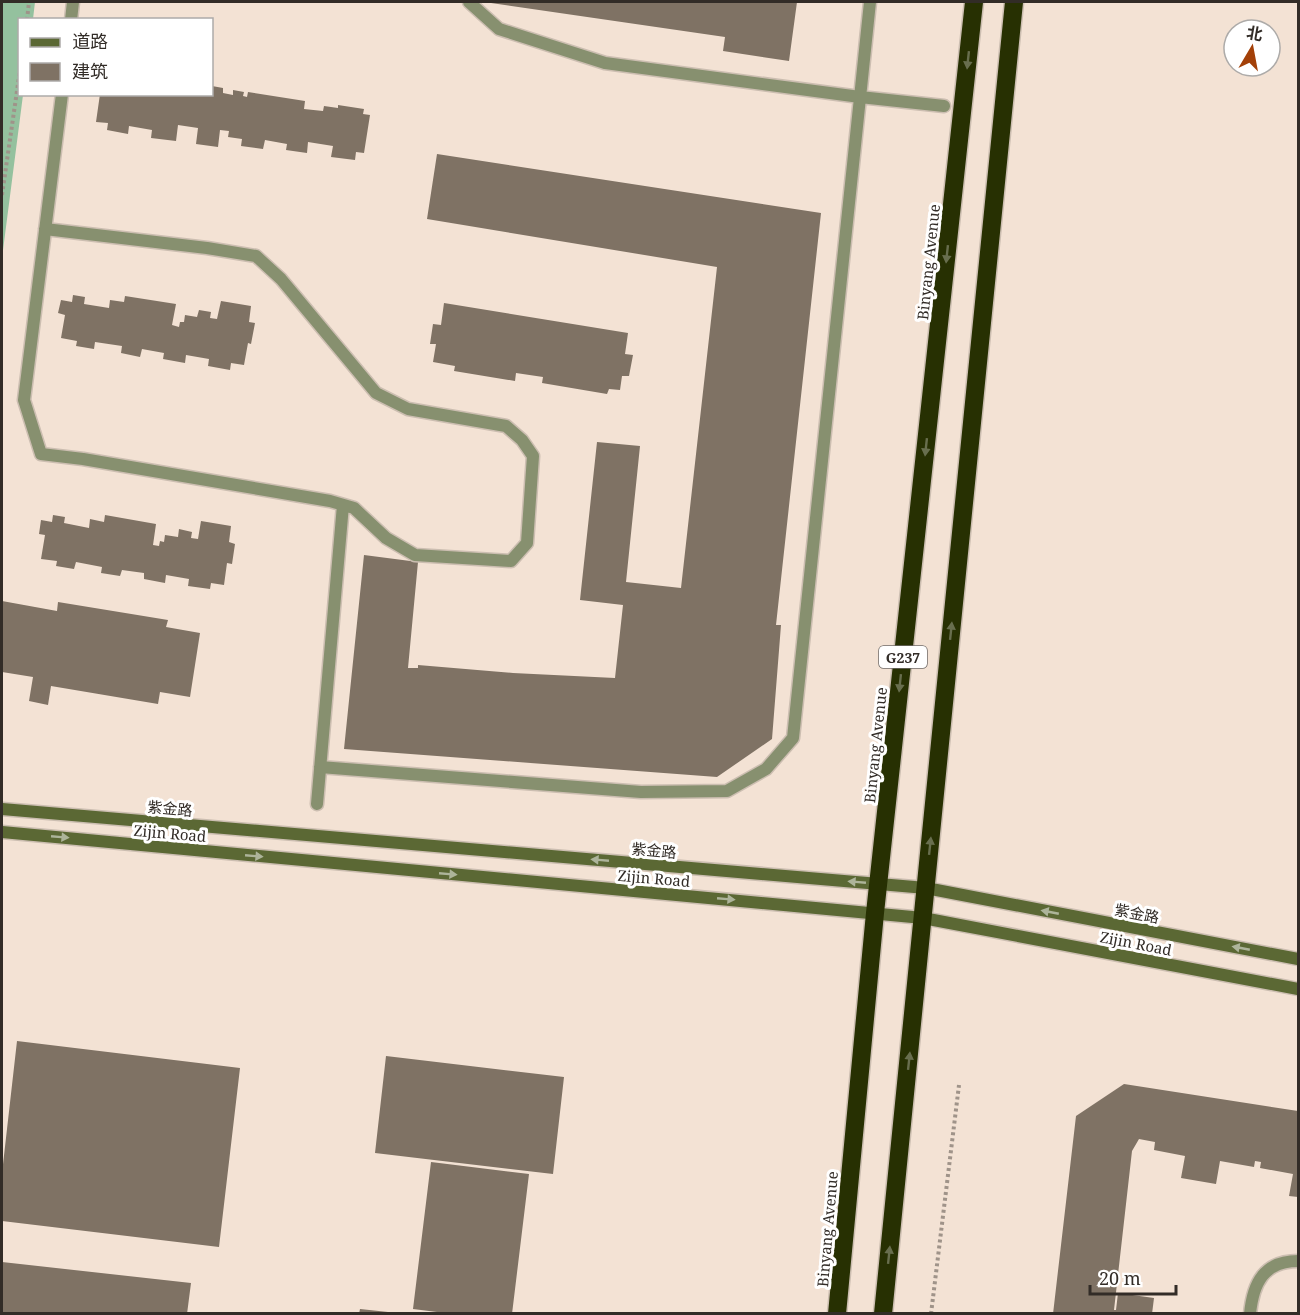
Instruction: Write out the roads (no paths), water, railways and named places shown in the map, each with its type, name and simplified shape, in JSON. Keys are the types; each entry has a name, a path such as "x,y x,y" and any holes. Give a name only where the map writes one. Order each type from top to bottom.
{"highway":[{"name":"Binyang Avenue","path":"837,1314 878,884 974,2"},
{"name":"G237","path":"883,1314 1014,2"}],"street":[{"name":"紫金路","path":"2,809 926,888 1299,959"},
{"name":"Zijin Road","path":"2,832 923,918 1299,989"}],"lane":[{"path":"71,18 74,2"},
{"path":"469,2 499,29 605,63 944,106"},
{"path":"320,767 641,792 727,791 766,769 793,738 870,2"},
{"path":"45,229 256,256 281,279 376,393 408,409 506,426 522,440 533,456 527,543 511,561 415,555 386,538 354,508 330,501 41,454 24,400 45,229 62,96"},
{"path":"317,804 343,505"},
{"path":"1250,1314 1251,1299 1259,1280 1271,1267 1299,1261"}]}
